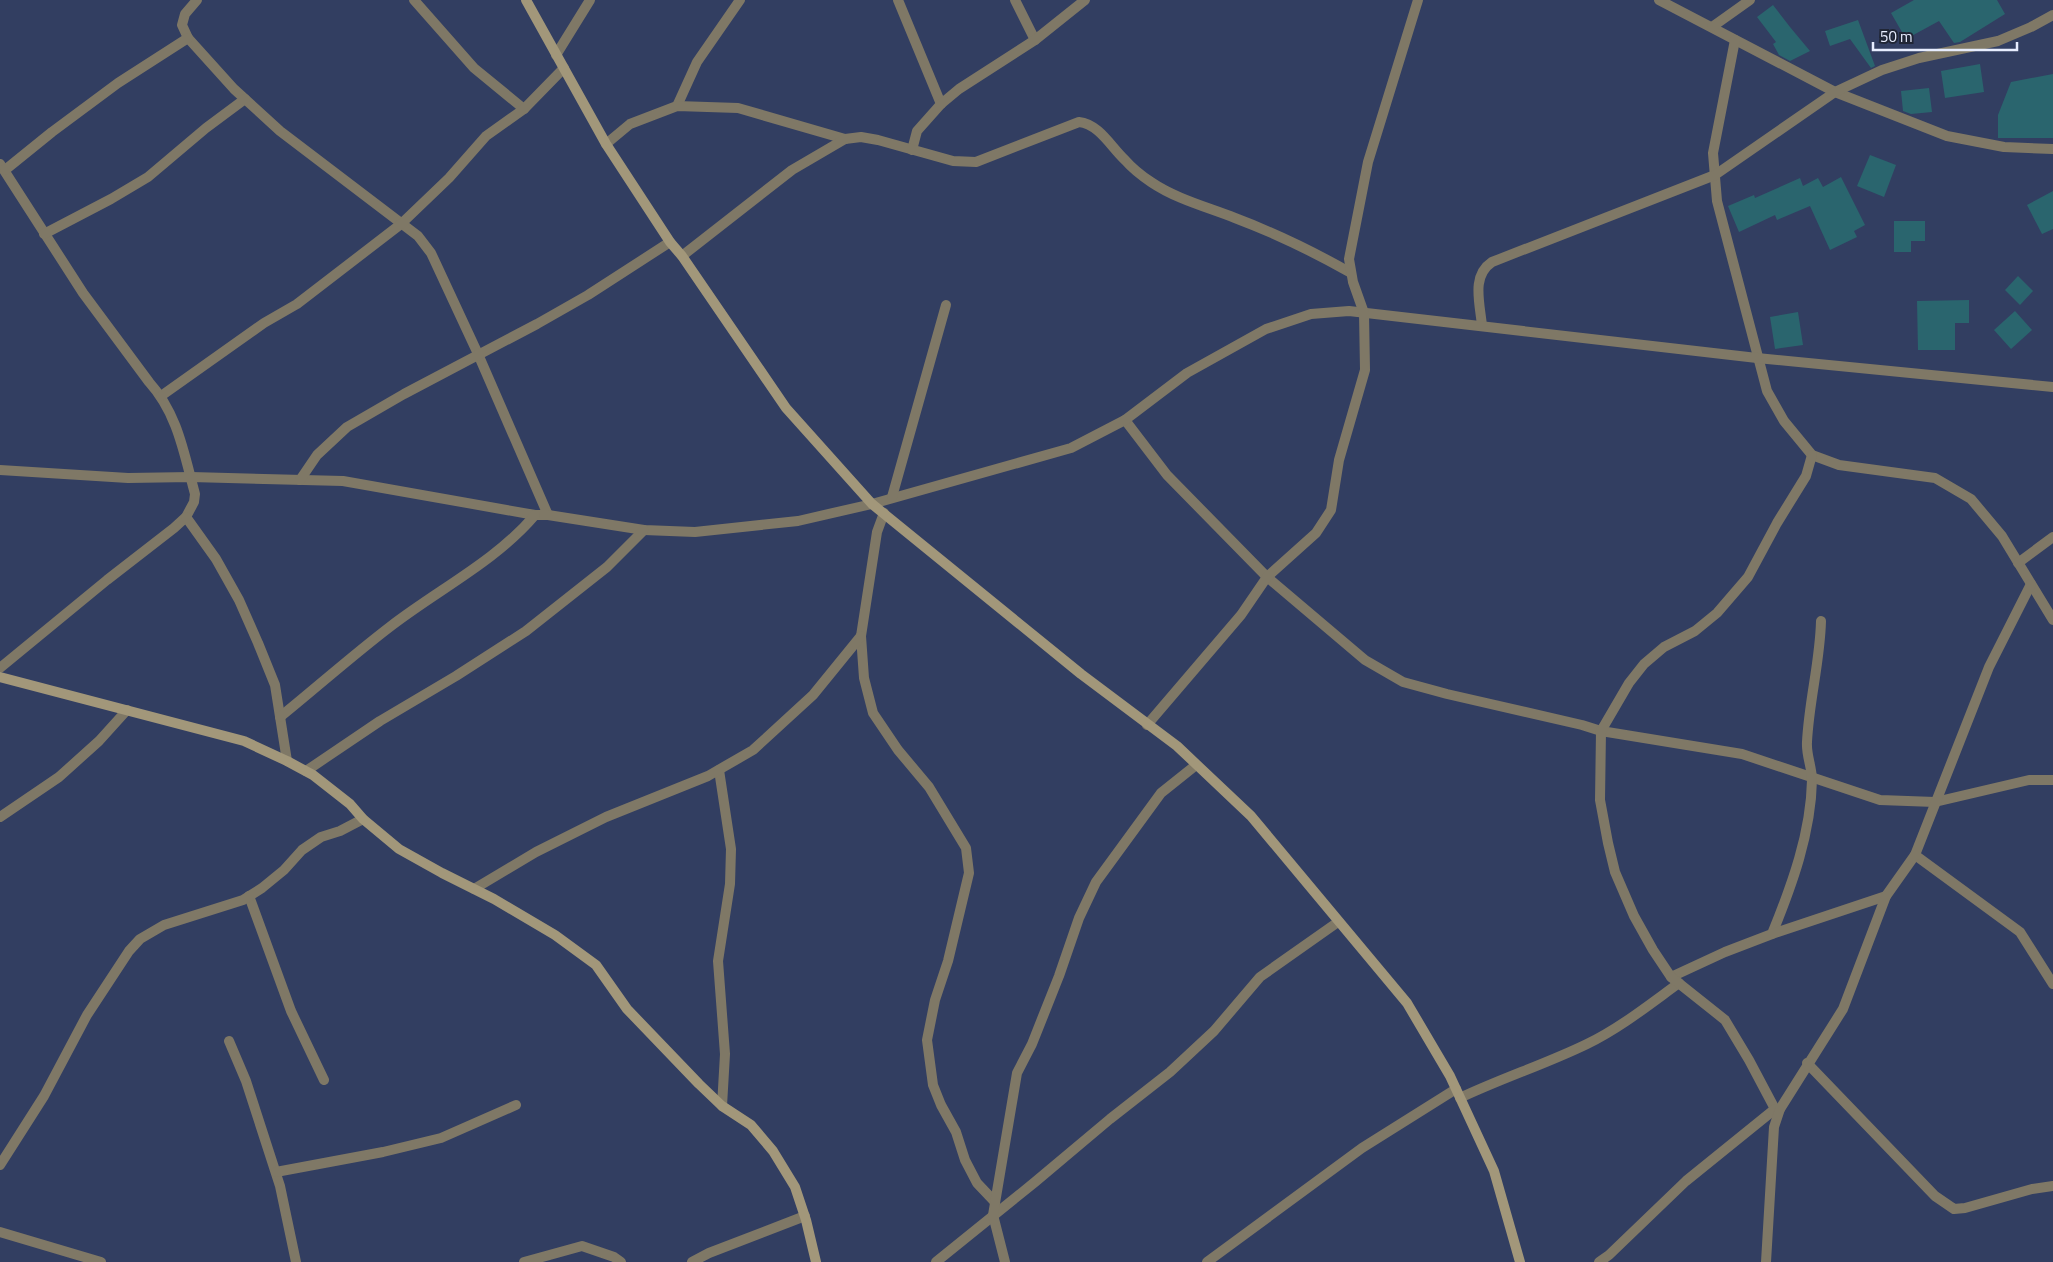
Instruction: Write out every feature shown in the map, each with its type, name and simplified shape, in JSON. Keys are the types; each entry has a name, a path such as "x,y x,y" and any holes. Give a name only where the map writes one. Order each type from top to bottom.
{"street":[{"path":"197,0 185,14 182,25 188,38 245,99 280,131 418,236 430,253 478,354 548,514"},
{"path":"414,0 474,68 524,109"},
{"path":"526,0 606,144 670,242 682,256 786,408 872,504 1147,725 1177,746 1251,816 1407,1003 1450,1076 1494,1170 1520,1262"},
{"path":"556,55 590,0"},
{"path":"676,106 697,62 740,0"},
{"path":"898,0 941,104"},
{"path":"1016,0 1035,40"},
{"path":"912,150 917,132 941,104 960,89 1035,40 1085,0"},
{"path":"1147,725 1241,615 1267,577 1316,533 1331,510 1339,460 1365,370 1364,313 1351,274 1349,259 1368,162 1418,0"},
{"path":"1659,0 1835,92 1947,136 2004,147 2053,149"},
{"path":"1712,28 1750,0"},
{"path":"1482,326 1478,280 1485,267 1492,262 1715,175 1835,92 1882,70 1919,58 1998,41 2053,15"},
{"path":"0,668 186,517 196,494 182,440 161,396 126,352 44,234 2,167 118,83 188,38"},
{"path":"1735,40 1713,154 1718,201 1767,391 1784,421 1812,455 1839,465 1935,478 1971,499 2002,536 2053,620"},
{"path":"161,396 264,323 298,304 401,224 449,178 486,136 524,109 564,68"},
{"path":"44,234 111,199 148,177 206,128 245,99"},
{"path":"606,144 630,124 676,106 738,108 845,139"},
{"path":"682,256 792,170 845,139 861,137 953,161 976,162 1079,122 1087,123 1099,132 1125,161 1152,182 1185,199 1236,218 1316,253 1351,274"},
{"path":"300,480 316,455 347,427 404,394 588,295 670,242"},
{"path":"892,497 946,305"},
{"path":"0,470 128,478 191,477 343,482 535,515 548,514 644,530 694,532 798,521 872,504 1070,448 1125,420 1187,373 1266,329 1310,314 1349,311 1758,358 2053,387"},
{"path":"1125,420 1167,475 1267,577 1365,660 1402,682 1601,731 1742,754 1812,779 1880,800 1935,802 2029,780 2053,780"},
{"path":"1766,1262 1774,1127 1777,1109 1725,1020 1675,980 1652,950 1634,916 1615,872 1600,800 1601,731 1630,683 1644,664 1664,647 1695,631 1717,613 1748,577 1777,523 1806,476 1812,455"},
{"path":"884,513 877,532 861,636 864,678 873,713 898,750 929,787 966,848 969,873 948,961 935,1000 927,1040 933,1085 941,1105 956,1132 965,1160 977,1183 995,1202"},
{"path":"280,717 392,625 495,553 522,531 535,515"},
{"path":"186,517 216,559 239,600 275,685 287,761"},
{"path":"306,771 380,722 526,631 607,567 644,530"},
{"path":"2018,562 2053,537"},
{"path":"1600,1262 1610,1255 1686,1181 1777,1109 1843,1009 1886,896 1915,855 1989,667 2031,584"},
{"path":"1772,934 1802,852 1812,779 1807,744 1820,649 1821,621"},
{"path":"474,889 536,852 606,817 708,776 753,750 813,695 861,636"},
{"path":"0,677 244,741 306,771 350,804 363,819 399,849 555,935 596,965 627,1009 722,1106 751,1125 774,1151 795,1187 805,1216 816,1262"},
{"path":"0,817 59,777 99,741 127,710"},
{"path":"1005,1262 993,1215 1017,1073 1046,1010 1079,918 1091,891 1161,794 1196,764"},
{"path":"719,770 730,849 730,884 718,960 725,1054 722,1106"},
{"path":"0,1165 44,1096 87,1015 129,951 140,939 164,925 243,900 284,870 302,850 321,837 340,831 363,819"},
{"path":"1915,855 2020,932 2053,984"},
{"path":"249,896 291,1011 324,1080"},
{"path":"1207,1262 1362,1148 1458,1093 1497,1080 1588,1044 1628,1020 1675,980 1724,952 1886,896"},
{"path":"936,1262 1170,1072 1214,1031 1237,1006 1260,976 1338,922"},
{"path":"230,1041 246,1081 276,1172 296,1262"},
{"path":"1807,1063 1935,1196 1954,1210 2032,1189 2053,1186"},
{"path":"276,1172 383,1152 441,1138 516,1105"},
{"path":"692,1262 709,1253 805,1216"},
{"path":"0,1232 101,1262"},
{"path":"524,1262 582,1246 607,1254 621,1262"}],"building":[{"path":"1914,0 1997,0 2005,14 1960,42 1954,43 1939,21 1906,39 1891,13"},
{"path":"1773,5 1810,51 1790,61 1779,55 1773,44 1776,42 1757,17"},
{"path":"1858,20 1875,66 1871,68 1850,39 1830,46 1825,31"},
{"path":"1980,64 1984,92 1945,98 1941,71"},
{"path":"2053,74 2053,138 1998,138 1998,115 2011,82"},
{"path":"1929,88 1932,112 1911,114 1903,111 1901,91"},
{"path":"1870,155 1896,165 1884,197 1857,186"},
{"path":"1841,177 1865,225 1854,231 1857,237 1830,250 1810,206 1777,220 1775,215 1739,232 1728,206 1754,195 1755,198 1800,178 1803,186 1818,178 1823,187"},
{"path":"2053,191 2053,229 2042,234 2027,205"},
{"path":"1894,221 1925,221 1925,241 1911,241 1911,252 1894,252"},
{"path":"2018,276 2033,291 2020,305 2005,290"},
{"path":"1969,300 1969,323 1955,323 1955,350 1918,350 1917,301"},
{"path":"2015,311 2032,330 2011,349 1994,330"},
{"path":"1798,312 1803,345 1775,349 1770,317"}]}
